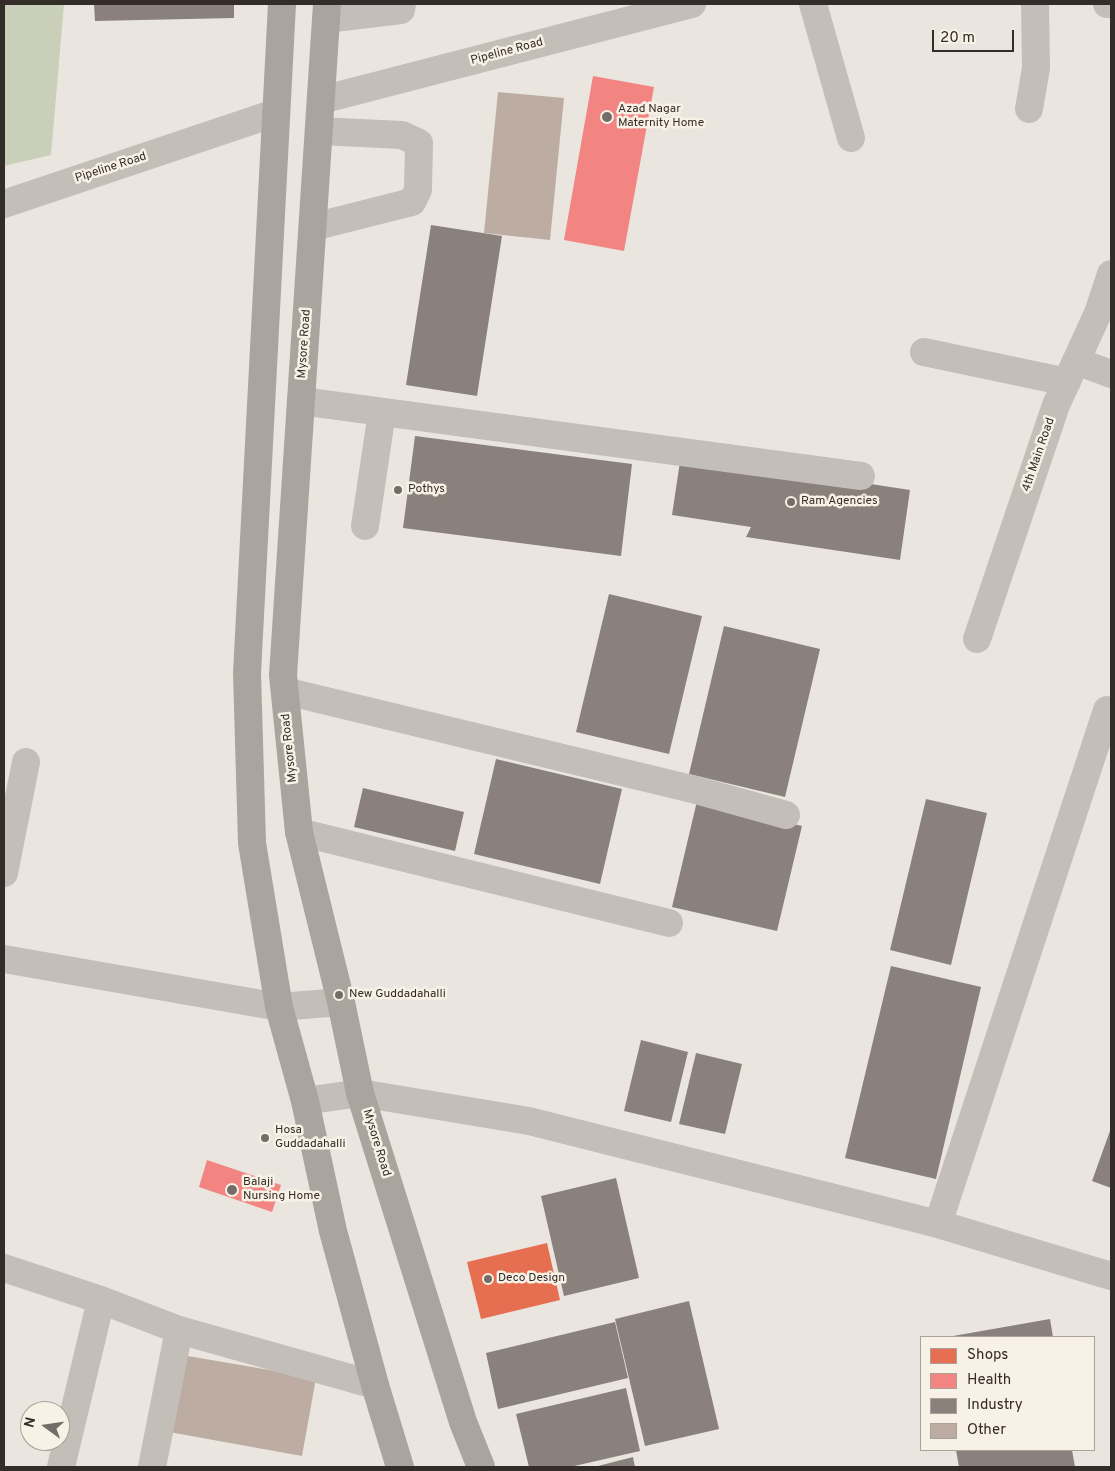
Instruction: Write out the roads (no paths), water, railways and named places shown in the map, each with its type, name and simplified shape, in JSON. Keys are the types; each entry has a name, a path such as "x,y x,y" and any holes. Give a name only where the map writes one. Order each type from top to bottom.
{"highway":[{"path":"282,4 247,673 252,843 279,1007 305,1101 333,1232 375,1385 400,1467"},
{"name":"Mysore Road","path":"327,11 283,675 299,832 341,1002 360,1093 463,1422 481,1467"}],"street":[{"path":"327,11 401,10 402,4"},
{"name":"Pipeline Road","path":"321,100 692,4"},
{"path":"813,4 851,138"},
{"path":"1029,109 1036,68 1035,4"},
{"name":"Pipeline Road","path":"4,204 275,113"},
{"path":"313,228 412,202 418,190 419,143 402,135 319,131"},
{"name":"4th Main Road","path":"977,639 1056,406 1098,313 1111,274"},
{"path":"924,352 1072,372 1111,374"},
{"path":"300,401 861,476"},
{"path":"365,526 382,412"},
{"path":"285,691 686,788 786,815"},
{"path":"938,1224 1110,706"},
{"path":"4,873 26,762"},
{"path":"299,832 669,923"},
{"path":"4,959 279,1007 341,1002"},
{"path":"305,1101 360,1093 529,1121 938,1224 1111,1276"},
{"path":"4,1268 101,1300 179,1330 375,1385"},
{"path":"61,1467 101,1300"},
{"path":"152,1467 179,1330"}],"place":[{"name":"Azad Nagar Maternity Home","path":"607,117"},
{"name":"Pothys","path":"398,490"},
{"name":"Ram Agencies","path":"791,502"},
{"name":"New Guddadahalli","path":"339,995"},
{"name":"Hosa Guddadahalli","path":"265,1138"},
{"name":"Balaji Nursing Home","path":"232,1190"},
{"name":"Deco Design","path":"488,1279"}]}
